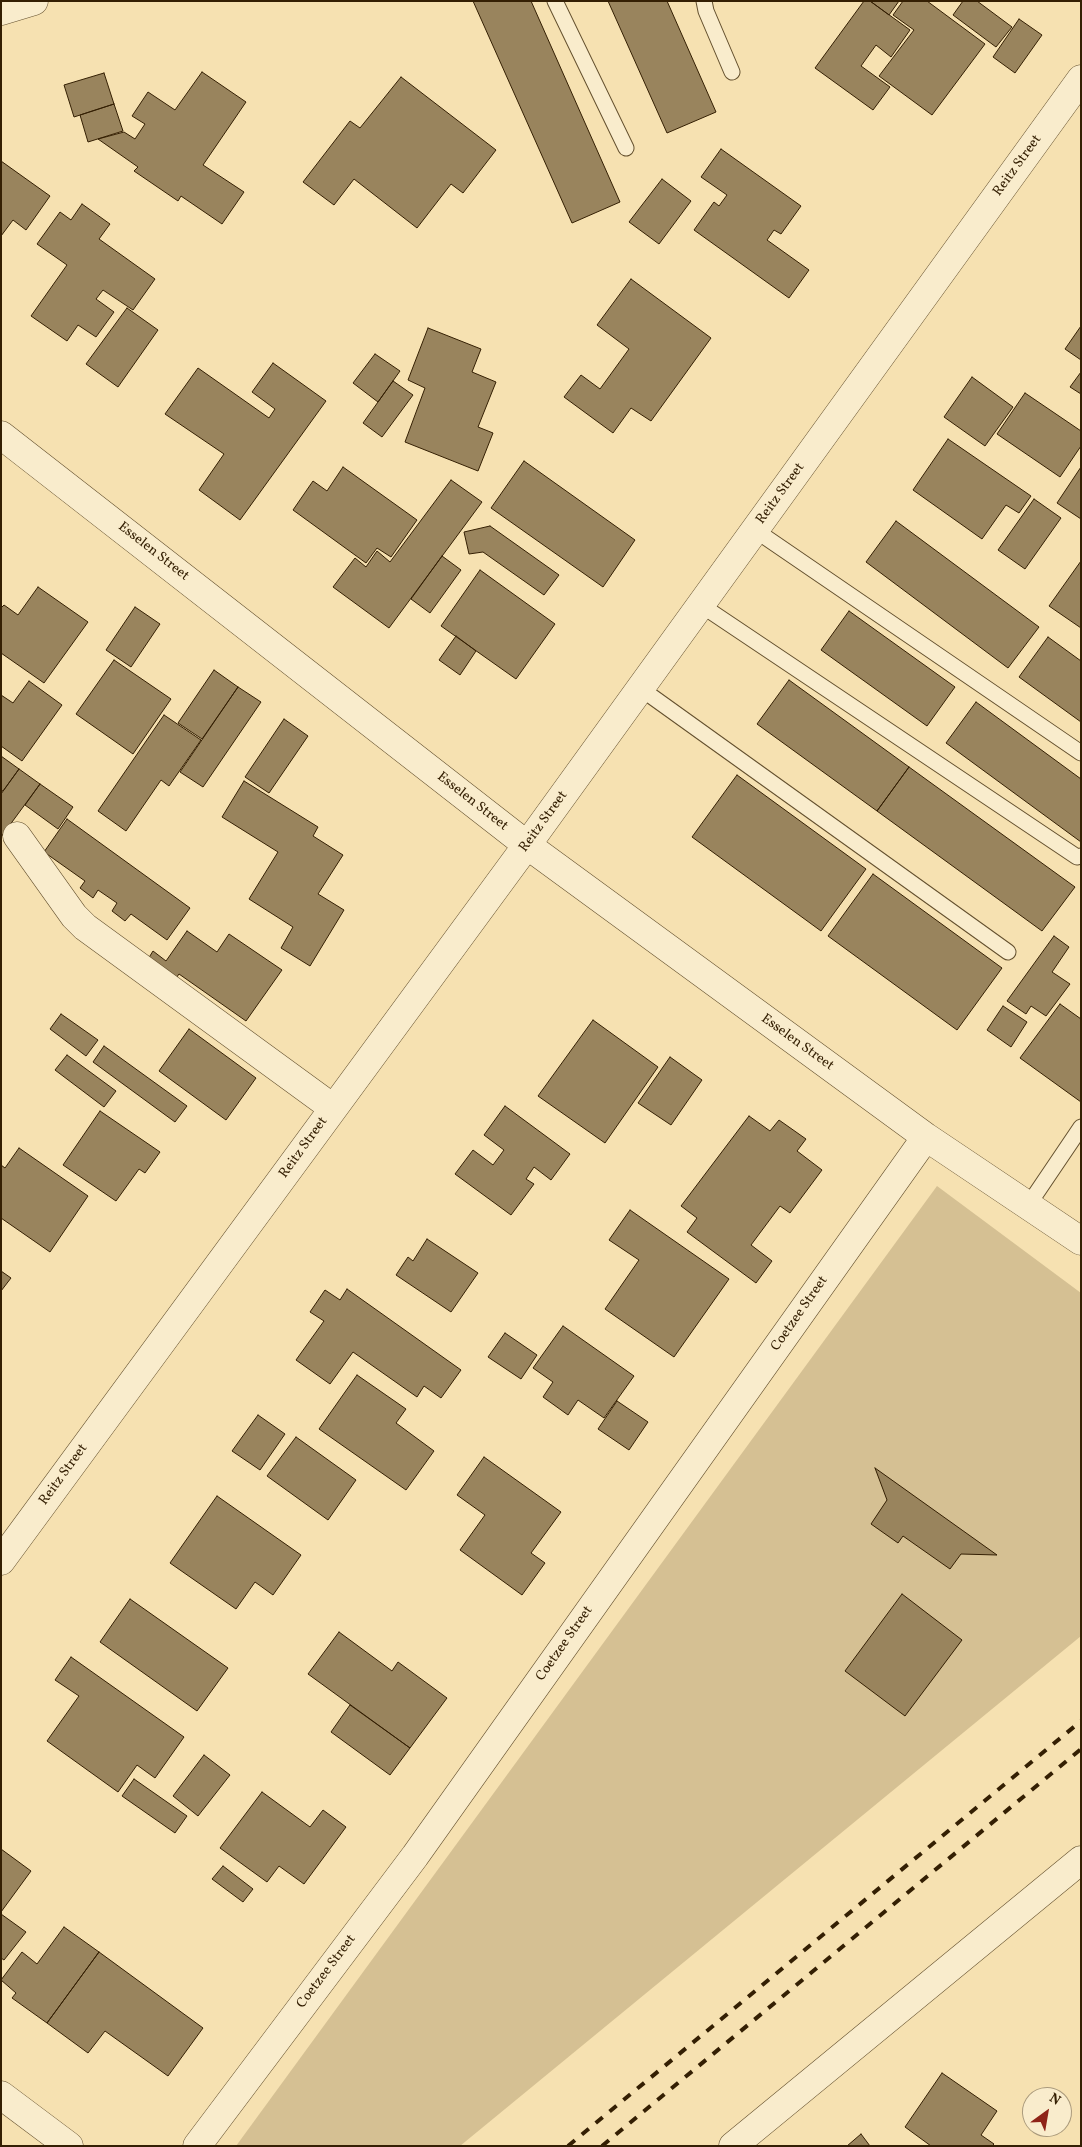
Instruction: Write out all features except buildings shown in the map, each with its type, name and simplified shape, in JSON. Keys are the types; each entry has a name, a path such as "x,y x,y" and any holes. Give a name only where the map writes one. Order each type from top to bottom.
{"street":[{"path":"1,11 30,2"},
{"name":"Reitz Street","path":"1,1561 527,845 1081,79"},
{"name":"Esselen Street","path":"1,435 527,845 926,1137 1029,1204 1081,1241"},
{"path":"17,836 74,916 85,927 333,1108"},
{"name":"Coetzee Street","path":"197,2146 415,1856 926,1137"},
{"path":"733,2146 1081,1860"},
{"path":"1,2095 70,2146"}],"lane":[{"path":"555,1 626,148"},
{"path":"704,1 706,11 732,72"},
{"path":"755,530 1081,753"},
{"path":"701,605 1077,857 1081,856"},
{"path":"640,688 1008,952"},
{"path":"1029,1204 1081,1127"}],"shaded area":[{"path":"937,1186 1081,1293 1081,1636 460,2146 236,2146"}],"railway":[{"path":"568,2146 1081,1721"},
{"path":"602,2146 1081,1749"}]}
